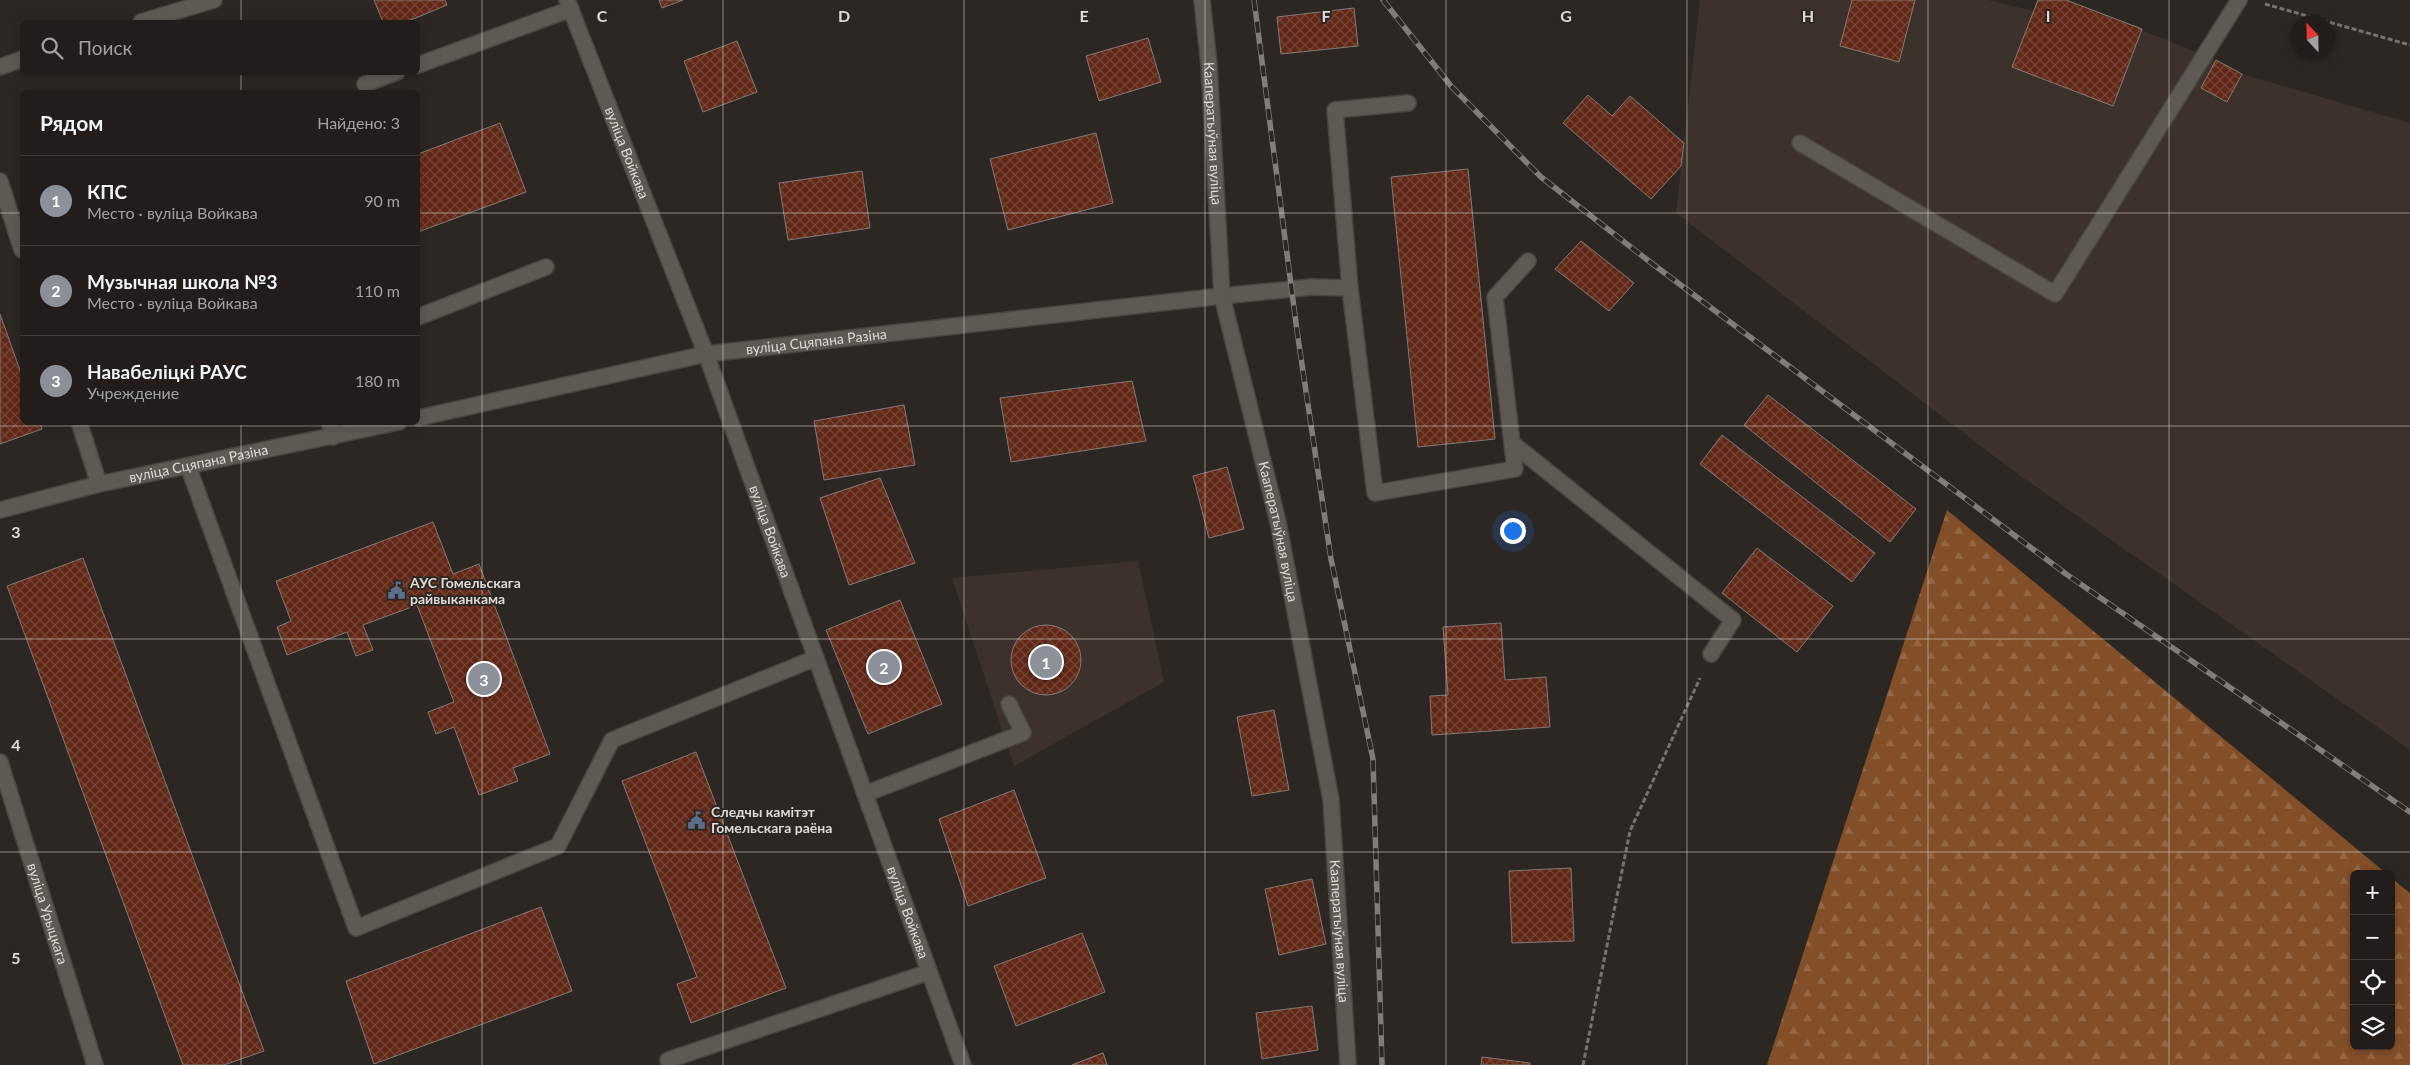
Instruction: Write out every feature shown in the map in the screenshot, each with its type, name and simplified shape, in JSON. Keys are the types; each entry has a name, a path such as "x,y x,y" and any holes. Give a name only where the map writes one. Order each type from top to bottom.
{"street":[{"path":"148,20 214,0"},
{"name":"Кааператыўная вуліца","path":"1202,0 1210,65 1222,296 1278,522 1331,800 1348,1065"},
{"path":"1800,144 2055,294 2239,0"},
{"path":"420,64 569,4"},
{"name":"вуліца Войкава","path":"569,4 706,354 963,1065"},
{"path":"0,67 20,60"},
{"path":"365,84 389,75"},
{"path":"1408,103 1335,110 1350,288 1376,493 1515,469 1495,297 1528,261"},
{"path":"0,181 20,244"},
{"path":"420,316 546,267"},
{"name":"вуліца Сцяпана Разіна","path":"420,418 706,354 1222,296 1312,287 1350,288"},
{"path":"80,425 99,484"},
{"name":"вуліца Сцяпана Разіна","path":"0,510 99,484 188,466 331,430 374,425"},
{"path":"1512,442 1732,620 1711,654"},
{"path":"188,466 356,928 558,846 612,740 816,658"},
{"path":"865,794 1023,733 1009,704"},
{"name":"вуліца Урыцкага","path":"0,762 95,1065"},
{"path":"668,1060 929,972"}],"path":[{"path":"2260,3 2410,45"},
{"path":"1583,1065 1630,831 1711,654"}],"shaded area":[{"path":"1700,0 1988,0 2033,11 2038,0 2066,0 2216,60 2242,74 2410,123 2410,750 2015,472 1676,213"},
{"path":"1138,561 1164,682 1014,766 952,578"}],"green space":[{"path":"1947,510 2382,870 2350,870 2350,1050 2395,1050 2395,881 2410,893 2410,1065 1767,1065"}],"building":[{"path":"374,0 445,0 447,5 411,20 382,20"},
{"path":"659,0 683,0 662,8"},
{"path":"1852,0 1915,0 1899,62 1840,46"},
{"path":"2038,0 2066,0 2142,29 2113,106 2012,67"},
{"path":"1354,8 1358,46 1281,54 1277,17"},
{"path":"1148,38 1161,82 1099,101 1086,56"},
{"path":"737,41 757,92 703,112 684,61"},
{"path":"2216,60 2242,74 2227,102 2201,88"},
{"path":"1588,95 1612,116 1630,96 1684,143 1681,166 1651,199 1563,123"},
{"path":"500,123 526,192 420,231 420,153"},
{"path":"1096,133 1113,203 1008,230 990,159"},
{"path":"1468,169 1495,439 1418,447 1391,177"},
{"path":"862,171 870,228 788,240 779,183"},
{"path":"1581,241 1634,283 1609,311 1555,269"},
{"path":"0,314 20,370 20,425 41,425 42,429 0,444"},
{"path":"1132,381 1146,441 1011,462 1000,398"},
{"path":"1768,395 1916,509 1890,542 1744,425"},
{"path":"904,405 915,465 824,480 814,421"},
{"path":"1722,435 1875,553 1852,582 1700,464"},
{"path":"1227,467 1244,529 1209,538 1193,476"},
{"path":"880,478 915,563 849,585 820,498"},
{"path":"433,522 453,574 479,564 550,754 513,768 518,781 479,795 454,727 436,734 428,712 454,702 417,605 363,625 373,650 356,656 347,632 287,655 277,627 291,621 276,581"},
{"path":"1757,548 1833,606 1797,652 1722,593"},
{"path":"83,558 264,1051 224,1065 183,1065 7,586"},
{"path":"900,600 942,704 868,734 826,630"},
{"path":"1501,623 1505,680 1546,677 1550,727 1432,735 1430,696 1448,695 1443,627"},
{"path":"1053,625 1066,631 1075,640 1079,646 1081,660 1079,674 1071,685 1060,693 1039,695 1032,693 1021,685 1013,674 1011,653 1013,646 1021,635 1032,627"},
{"path":"1274,710 1289,790 1252,796 1237,717"},
{"path":"696,752 786,988 691,1023 677,984 697,977 622,781"},
{"path":"1014,790 1046,878 968,906 939,819"},
{"path":"1571,868 1574,941 1512,943 1509,871"},
{"path":"1312,879 1326,944 1279,955 1265,889"},
{"path":"541,907 572,991 374,1064 346,981"},
{"path":"1082,933 1105,992 1016,1026 994,966"},
{"path":"1312,1006 1318,1050 1262,1059 1256,1013"},
{"path":"1103,1053 1107,1065 1072,1065"},
{"path":"1103,1053 1107,1065 1072,1065"},
{"path":"1482,1057 1530,1063 1530,1065 1481,1065"}],"railway":[{"path":"1254,0 1297,331 1331,559 1373,759 1382,1065"},
{"path":"1383,0 1451,86 1541,177 1650,262 2066,574 2410,812"}],"place":[{"name":"АУС Гомельскага райвыканкама","path":"396,591"},
{"name":"КПС","path":"1046,662"},
{"name":"Музычная школа №3","path":"884,667"},
{"name":"Навабеліцкі РАУС","path":"484,679"},
{"name":"Следчы камітэт Гомельскага раёна","path":"697,820"}]}
